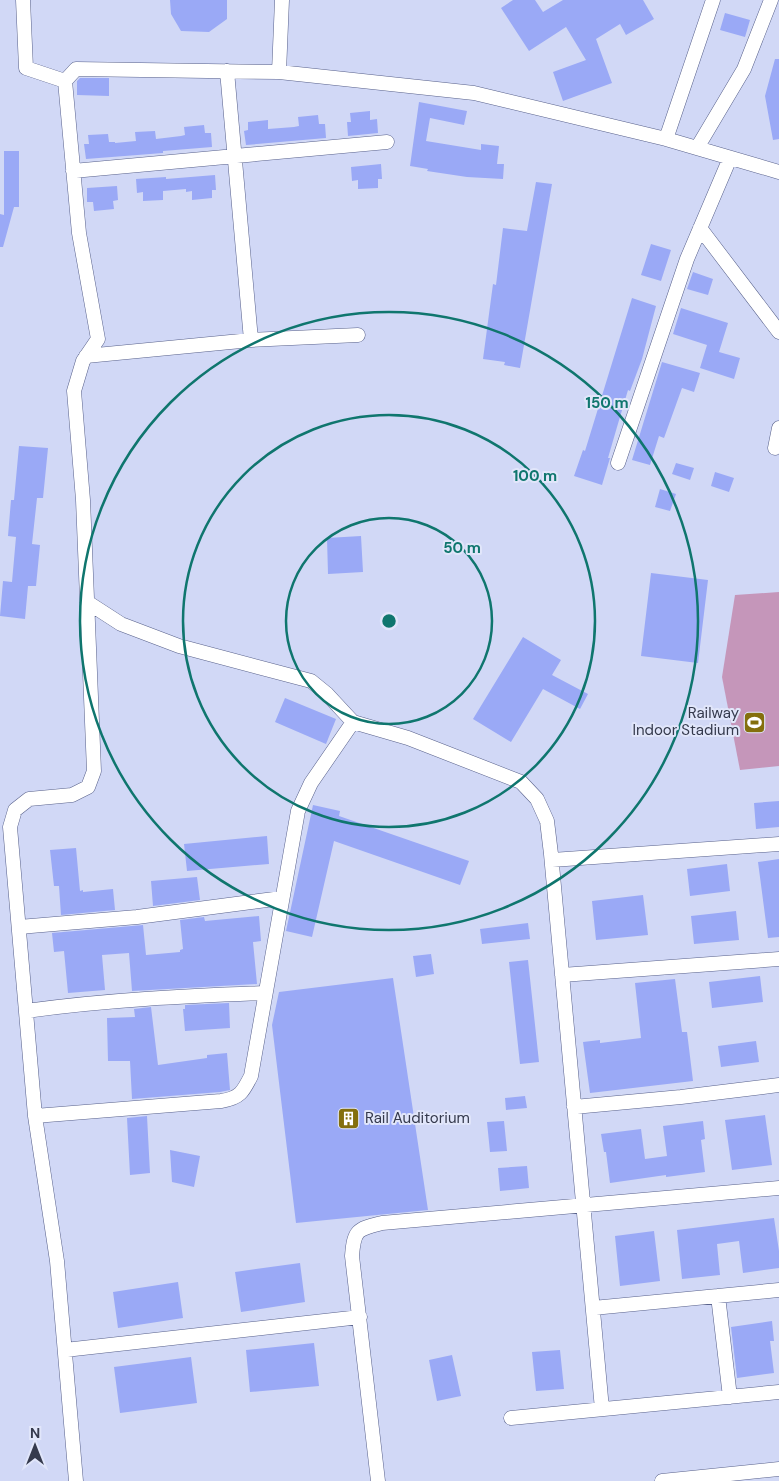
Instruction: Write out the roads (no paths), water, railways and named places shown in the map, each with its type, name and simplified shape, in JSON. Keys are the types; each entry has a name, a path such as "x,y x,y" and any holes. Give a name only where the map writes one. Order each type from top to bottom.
{"street":[{"path":"23,0 26,68 65,81"},
{"path":"279,72 282,0"},
{"path":"666,139 713,0"},
{"path":"697,148 744,69 771,0"},
{"path":"65,81 76,70 279,72 474,93 666,139 779,172"},
{"path":"227,71 251,340"},
{"path":"65,81 79,233 98,339 83,361 74,391 83,500 94,770 88,788 72,795 29,799 15,810 10,827 35,1116 57,1261 76,1481"},
{"path":"73,171 387,142"},
{"path":"618,463 687,259 730,158"},
{"path":"700,228 779,332"},
{"path":"86,356 251,340 358,335"},
{"path":"776,448 779,428"},
{"path":"87,602 121,624 179,646 311,681 327,694 353,722 408,738 521,782 537,799 547,821 552,860 602,1409"},
{"path":"35,1116 234,1099 244,1091 251,1076 298,811 311,783 353,722"},
{"path":"552,860 779,844"},
{"path":"19,927 137,917 282,898"},
{"path":"562,975 779,958"},
{"path":"26,1011 68,1005 166,997 265,993"},
{"path":"574,1107 779,1085"},
{"path":"378,1481 352,1256 353,1240 361,1228 382,1223 779,1188"},
{"path":"593,1308 779,1290"},
{"path":"718,1296 730,1397"},
{"path":"65,1350 360,1317"},
{"path":"510,1418 779,1392"},
{"path":"662,1481 779,1469"}],"place":[{"name":"Railway Indoor Stadium","path":"755,722"},
{"name":"Rail Auditorium","path":"349,1118"}]}
